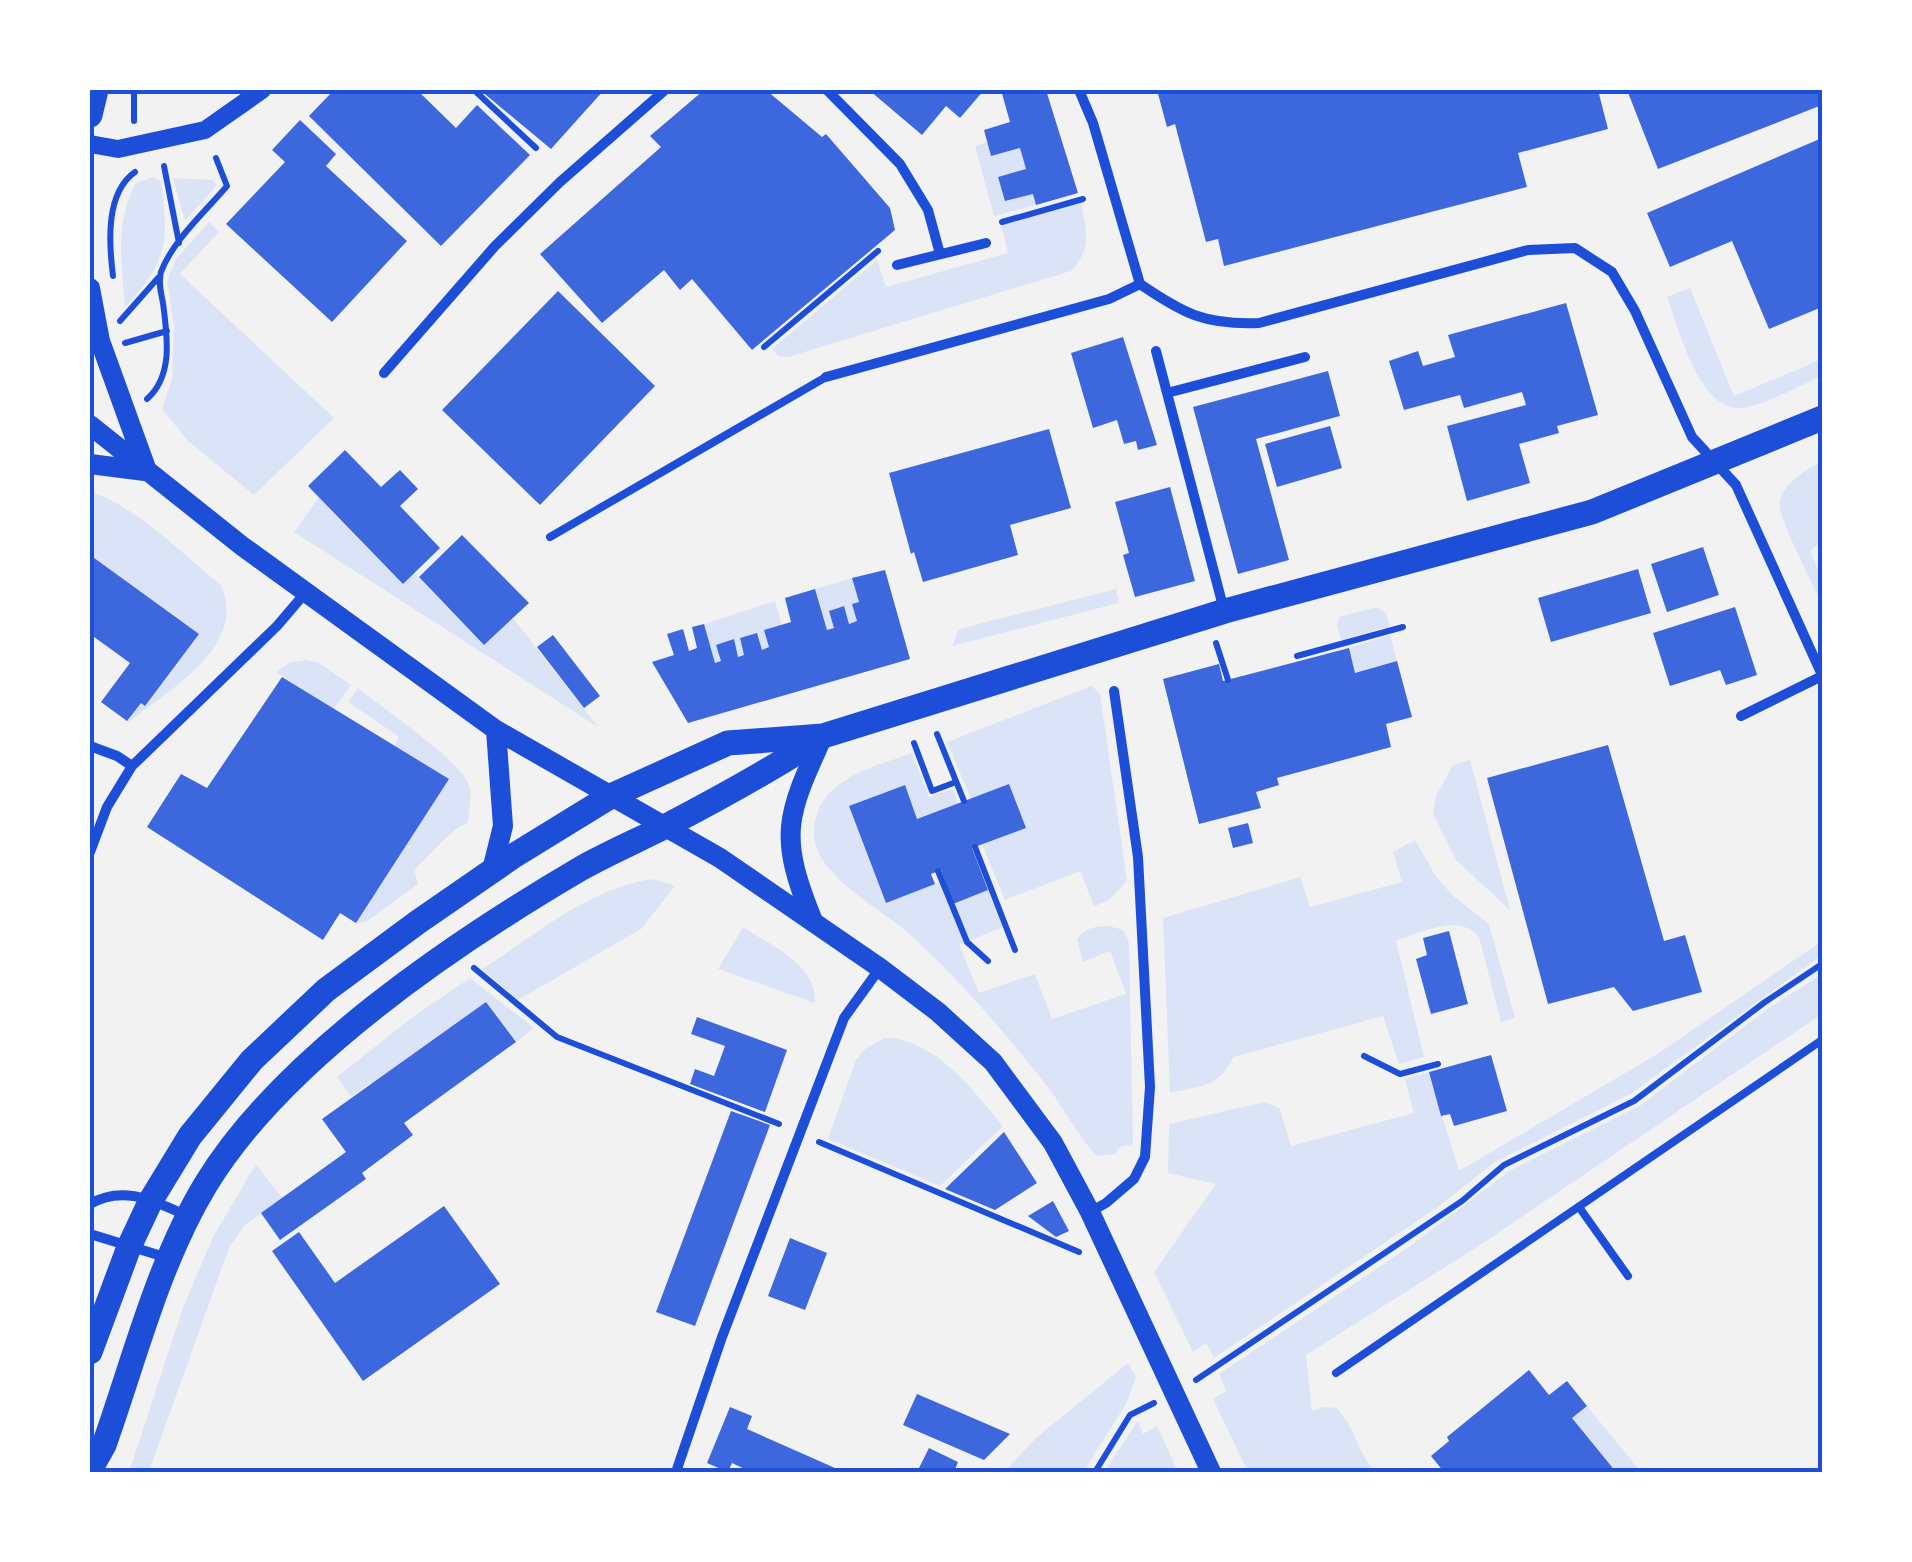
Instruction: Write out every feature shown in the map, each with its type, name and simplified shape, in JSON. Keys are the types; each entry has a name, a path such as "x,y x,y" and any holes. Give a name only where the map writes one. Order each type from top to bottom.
{"main road":[{"path":"90,115 96,90"},
{"path":"90,288 100,341 147,471"},
{"path":"90,1352 98,1304 152,1200 212,1105 289,1023 418,922 611,796 728,743 823,736 1225,611 1592,512 1822,418"},
{"path":"90,425 306,592 496,730 720,858 880,968 938,1012 993,1062 1053,1143 1090,1212 1211,1472"},
{"path":"90,464 147,471"},
{"path":"491,874 503,826 496,730"},
{"path":"90,1470 104,1445 169,1258 188,1216 248,1126 303,1070 358,1021 447,954 582,868 741,787 823,736"},
{"path":"813,921 797,882 788,833 796,795 823,736"}],"street":[{"path":"90,144 118,149 205,130 262,90"},
{"path":"384,373 495,246 560,182 666,90"},
{"path":"826,90 900,164 928,210 940,254"},
{"path":"1079,90 1093,123 1140,284 1202,320 1225,324 1258,322 1528,250 1575,248 1612,272 1635,310 1686,425 1714,464 1736,485 1818,655 1822,675 1741,716"},
{"path":"897,265 986,242"},
{"path":"826,378 1109,299 1140,284"},
{"path":"1156,351 1225,611"},
{"path":"1167,393 1305,357"},
{"path":"90,852 107,807 132,766 284,620 306,592"},
{"path":"1090,1212 1106,1204 1134,1179 1140,1168 1145,1157 1150,1088 1138,857 1114,691"},
{"path":"90,746 132,766"},
{"path":"676,1472 728,1321 844,1018 880,968"},
{"path":"90,1204 117,1194 152,1200 188,1216"},
{"path":"90,1234 169,1258"}],"lane":[{"path":"550,537 826,378"},
{"path":"1336,1373 1822,1040"},
{"path":"1580,1206 1628,1276"}],"path":[{"path":"134,90 134,124"},
{"path":"474,90 536,148"},
{"path":"119,322 159,277 170,253 228,186 216,158"},
{"path":"164,166 179,243"},
{"path":"114,288 111,259 116,196 131,174 144,167"},
{"path":"1002,222 1084,198"},
{"path":"764,347 878,251"},
{"path":"146,400 158,389 166,363 167,331 159,277"},
{"path":"116,303 122,340 167,331"},
{"path":"1297,656 1403,627"},
{"path":"1216,643 1228,680"},
{"path":"937,734 964,801"},
{"path":"914,743 932,791 956,782"},
{"path":"975,847 1015,950"},
{"path":"938,871 966,942 988,961"},
{"path":"1196,1380 1462,1201 1504,1165 1634,1101 1822,964"},
{"path":"472,967 557,1037 779,1124"},
{"path":"1364,1056 1400,1074 1438,1064"},
{"path":"818,1142 1089,1257"},
{"path":"1095,1472 1130,1414 1156,1402"}],"shaded area":[{"path":"987,142 992,156 1020,148 1036,205 994,216 975,146"},
{"path":"153,177 161,181 165,221 162,250 150,276 125,308 121,244 125,213 136,183"},
{"path":"173,178 213,180 217,185 185,221"},
{"path":"1081,203 1085,247 1071,271 788,357 778,356 772,349 877,260 886,287 1008,253 1001,225"},
{"path":"209,222 219,232 180,274 334,418 254,495 188,441 162,409 172,379 174,326 167,281 176,259"},
{"path":"1690,288 1734,396 1822,359 1822,376 1760,403 1741,408 1726,405 1702,383 1667,297"},
{"path":"1822,462 1822,541 1810,551 1822,579 1822,599 1797,552 1780,507 1788,485"},
{"path":"90,492 123,507 175,546 221,585 226,607 224,628 200,664 129,722 199,634 90,555"},
{"path":"319,497 403,583 414,573 484,645 513,618 598,727 294,532"},
{"path":"852,578 859,602 857,621 849,624 843,606 829,611 834,628 827,630 815,589"},
{"path":"1116,589 1119,603 952,646 959,629"},
{"path":"775,601 782,625 765,630 769,647 762,650 757,633 740,638 744,655 738,657 734,640 717,645 721,661 715,663 704,624"},
{"path":"1377,607 1386,613 1390,626 1341,640 1339,617"},
{"path":"1390,635 1397,661 1355,673 1349,648"},
{"path":"289,663 319,663 351,685 334,709 276,672"},
{"path":"1092,686 1100,694 1127,881 1108,901 1094,906 1080,871 1005,900 982,844 1025,827 1009,784 971,799 947,742"},
{"path":"358,688 450,761 468,783 470,797 468,823 447,837 414,870 418,884 366,922 356,923 448,780 395,746 398,736 348,702"},
{"path":"912,753 929,797 953,789 958,803 917,819 904,785 850,806 886,902 939,882 979,993 1035,974 1052,1019 1126,994 1110,951 1083,962 1077,939 1098,927 1123,930 1129,943 1133,1144 1120,1147 1115,1154 1097,1156 1044,1082 977,1003 905,930 864,900 824,862 814,833 824,800 848,778"},
{"path":"1470,760 1510,910 1456,860 1433,813 1436,796 1453,765"},
{"path":"1415,840 1452,895 1489,924 1515,1018 1501,1022 1479,937 1461,926 1428,929 1396,941 1424,1057 1399,1064 1383,1016 1233,1057 1215,1080 1170,1093 1163,918 1300,877 1310,907 1402,882 1393,852"},
{"path":"655,879 675,886 641,929 518,1000 482,969 587,901 632,883"},
{"path":"988,890 1003,927 968,941 953,904"},
{"path":"743,927 800,967 814,989 815,1003 718,969"},
{"path":"1822,941 1822,955 1632,1093 1495,1162 1439,1206 1214,1358 1206,1343 1193,1352 1154,1272 1216,1184 1168,1173 1169,1124 1265,1102 1280,1109 1291,1146 1414,1113 1405,1079 1429,1072 1459,1171 1659,1053"},
{"path":"1822,974 1822,1014 1480,1245 1306,1355 1312,1411 1337,1408 1375,1472 1248,1472 1213,1399 1226,1391 1219,1374 1406,1249 1511,1170 1641,1105 1766,1010"},
{"path":"470,978 534,1028 516,1042 486,1002 373,1086 370,1083 351,1097 337,1077"},
{"path":"884,1038 903,1040 936,1056 966,1082 1003,1126 940,1186 828,1139 856,1060 865,1049"},
{"path":"256,1164 282,1198 244,1226 229,1248 149,1471 129,1472 184,1305 213,1237"},
{"path":"1128,1363 1136,1377 1126,1404 1083,1472 1004,1472 1036,1438"},
{"path":"1587,1406 1641,1472 1616,1472 1572,1418"},
{"path":"1138,1421 1143,1434 1157,1426 1178,1472 1104,1472"}],"building":[{"path":"334,90 417,90 456,128 477,105 530,155 441,246 309,116"},
{"path":"480,90 604,90 551,149"},
{"path":"704,90 766,90 822,137 826,134 890,208 895,230 752,350 692,279 680,290 664,270 602,323 540,254 661,147 650,136"},
{"path":"869,90 984,90 960,118 946,106 922,135"},
{"path":"1001,90 1046,90 1078,193 1036,205 1033,194 1005,201 998,177 1026,169 1020,148 991,156 984,130 1010,122"},
{"path":"1157,90 1598,90 1608,129 1518,153 1527,187 1224,266 1218,239 1206,242 1175,124 1167,127"},
{"path":"1627,90 1821,90 1822,105 1658,169"},
{"path":"300,120 336,154 326,166 407,241 332,322 226,224 285,162 272,150"},
{"path":"1822,138 1822,307 1769,329 1732,241 1670,267 1647,213"},
{"path":"558,291 655,386 540,505 442,410"},
{"path":"1566,303 1598,415 1557,426 1559,433 1519,444 1530,483 1467,501 1447,426 1526,405 1522,392 1464,408 1460,395 1404,410 1389,361 1418,351 1423,366 1455,357 1448,335"},
{"path":"1123,337 1157,445 1138,450 1136,441 1124,444 1117,420 1093,428 1071,353"},
{"path":"1328,371 1340,416 1256,439 1289,560 1238,574 1193,407"},
{"path":"1330,426 1342,468 1277,487 1265,444"},
{"path":"1049,429 1071,508 1010,525 1018,555 923,582 914,552 911,554 889,473"},
{"path":"345,450 381,487 400,470 418,489 400,506 440,548 403,584 308,486"},
{"path":"1170,487 1195,581 1135,597 1123,555 1129,553 1115,502"},
{"path":"462,535 529,603 484,645 419,577"},
{"path":"1703,547 1719,595 1667,612 1651,564"},
{"path":"90,555 199,634 145,706 141,703 127,721 101,702 130,663 90,634"},
{"path":"1638,569 1651,613 1551,642 1538,598"},
{"path":"885,570 910,659 688,723 652,662 674,655 667,634 683,629 689,651 697,648 692,627 704,624 715,663 721,661 716,645 734,639 738,657 744,655 740,638 757,633 762,650 769,647 764,630 791,622 785,598 815,589 827,630 834,628 829,611 844,606 849,624 857,621 852,604 859,602 852,578"},
{"path":"1735,607 1757,675 1726,685 1720,670 1670,686 1653,633"},
{"path":"553,635 600,696 584,708 537,647"},
{"path":"1349,648 1355,673 1397,661 1412,717 1386,724 1391,747 1277,778 1279,785 1256,792 1261,808 1199,824 1163,679 1219,664 1223,681"},
{"path":"282,677 449,779 356,923 340,913 323,940 147,827 181,774 207,788"},
{"path":"1608,745 1664,941 1685,935 1702,992 1633,1011 1614,987 1548,1004 1487,778"},
{"path":"1009,784 1026,828 972,848 988,890 953,904 941,870 931,874 935,884 886,903 849,806 905,785 917,819"},
{"path":"1248,823 1253,843 1233,848 1228,828"},
{"path":"1449,931 1468,1004 1431,1014 1416,959 1427,955 1423,938"},
{"path":"486,1002 516,1042 404,1123 413,1135 362,1173 366,1179 280,1240 261,1213 346,1152 322,1119"},
{"path":"697,1017 787,1050 765,1112 690,1084 695,1069 714,1076 725,1046 691,1034"},
{"path":"1491,1055 1507,1111 1454,1126 1450,1114 1441,1116 1429,1072"},
{"path":"731,1111 770,1125 695,1326 656,1312"},
{"path":"1004,1132 1037,1183 995,1210 945,1189"},
{"path":"1053,1201 1069,1231 1056,1237 1028,1216"},
{"path":"444,1206 500,1284 363,1381 272,1251 299,1232 335,1283"},
{"path":"790,1238 827,1253 805,1310 768,1296"},
{"path":"1529,1370 1549,1395 1567,1381 1587,1406 1572,1418 1616,1472 1444,1472 1431,1456 1449,1441 1447,1437"},
{"path":"917,1394 1010,1434 984,1460 903,1425"},
{"path":"730,1407 752,1416 747,1429 835,1468 833,1472 751,1472 732,1463 728,1472 707,1463"},
{"path":"929,1448 958,1462 954,1472 917,1472"}]}
